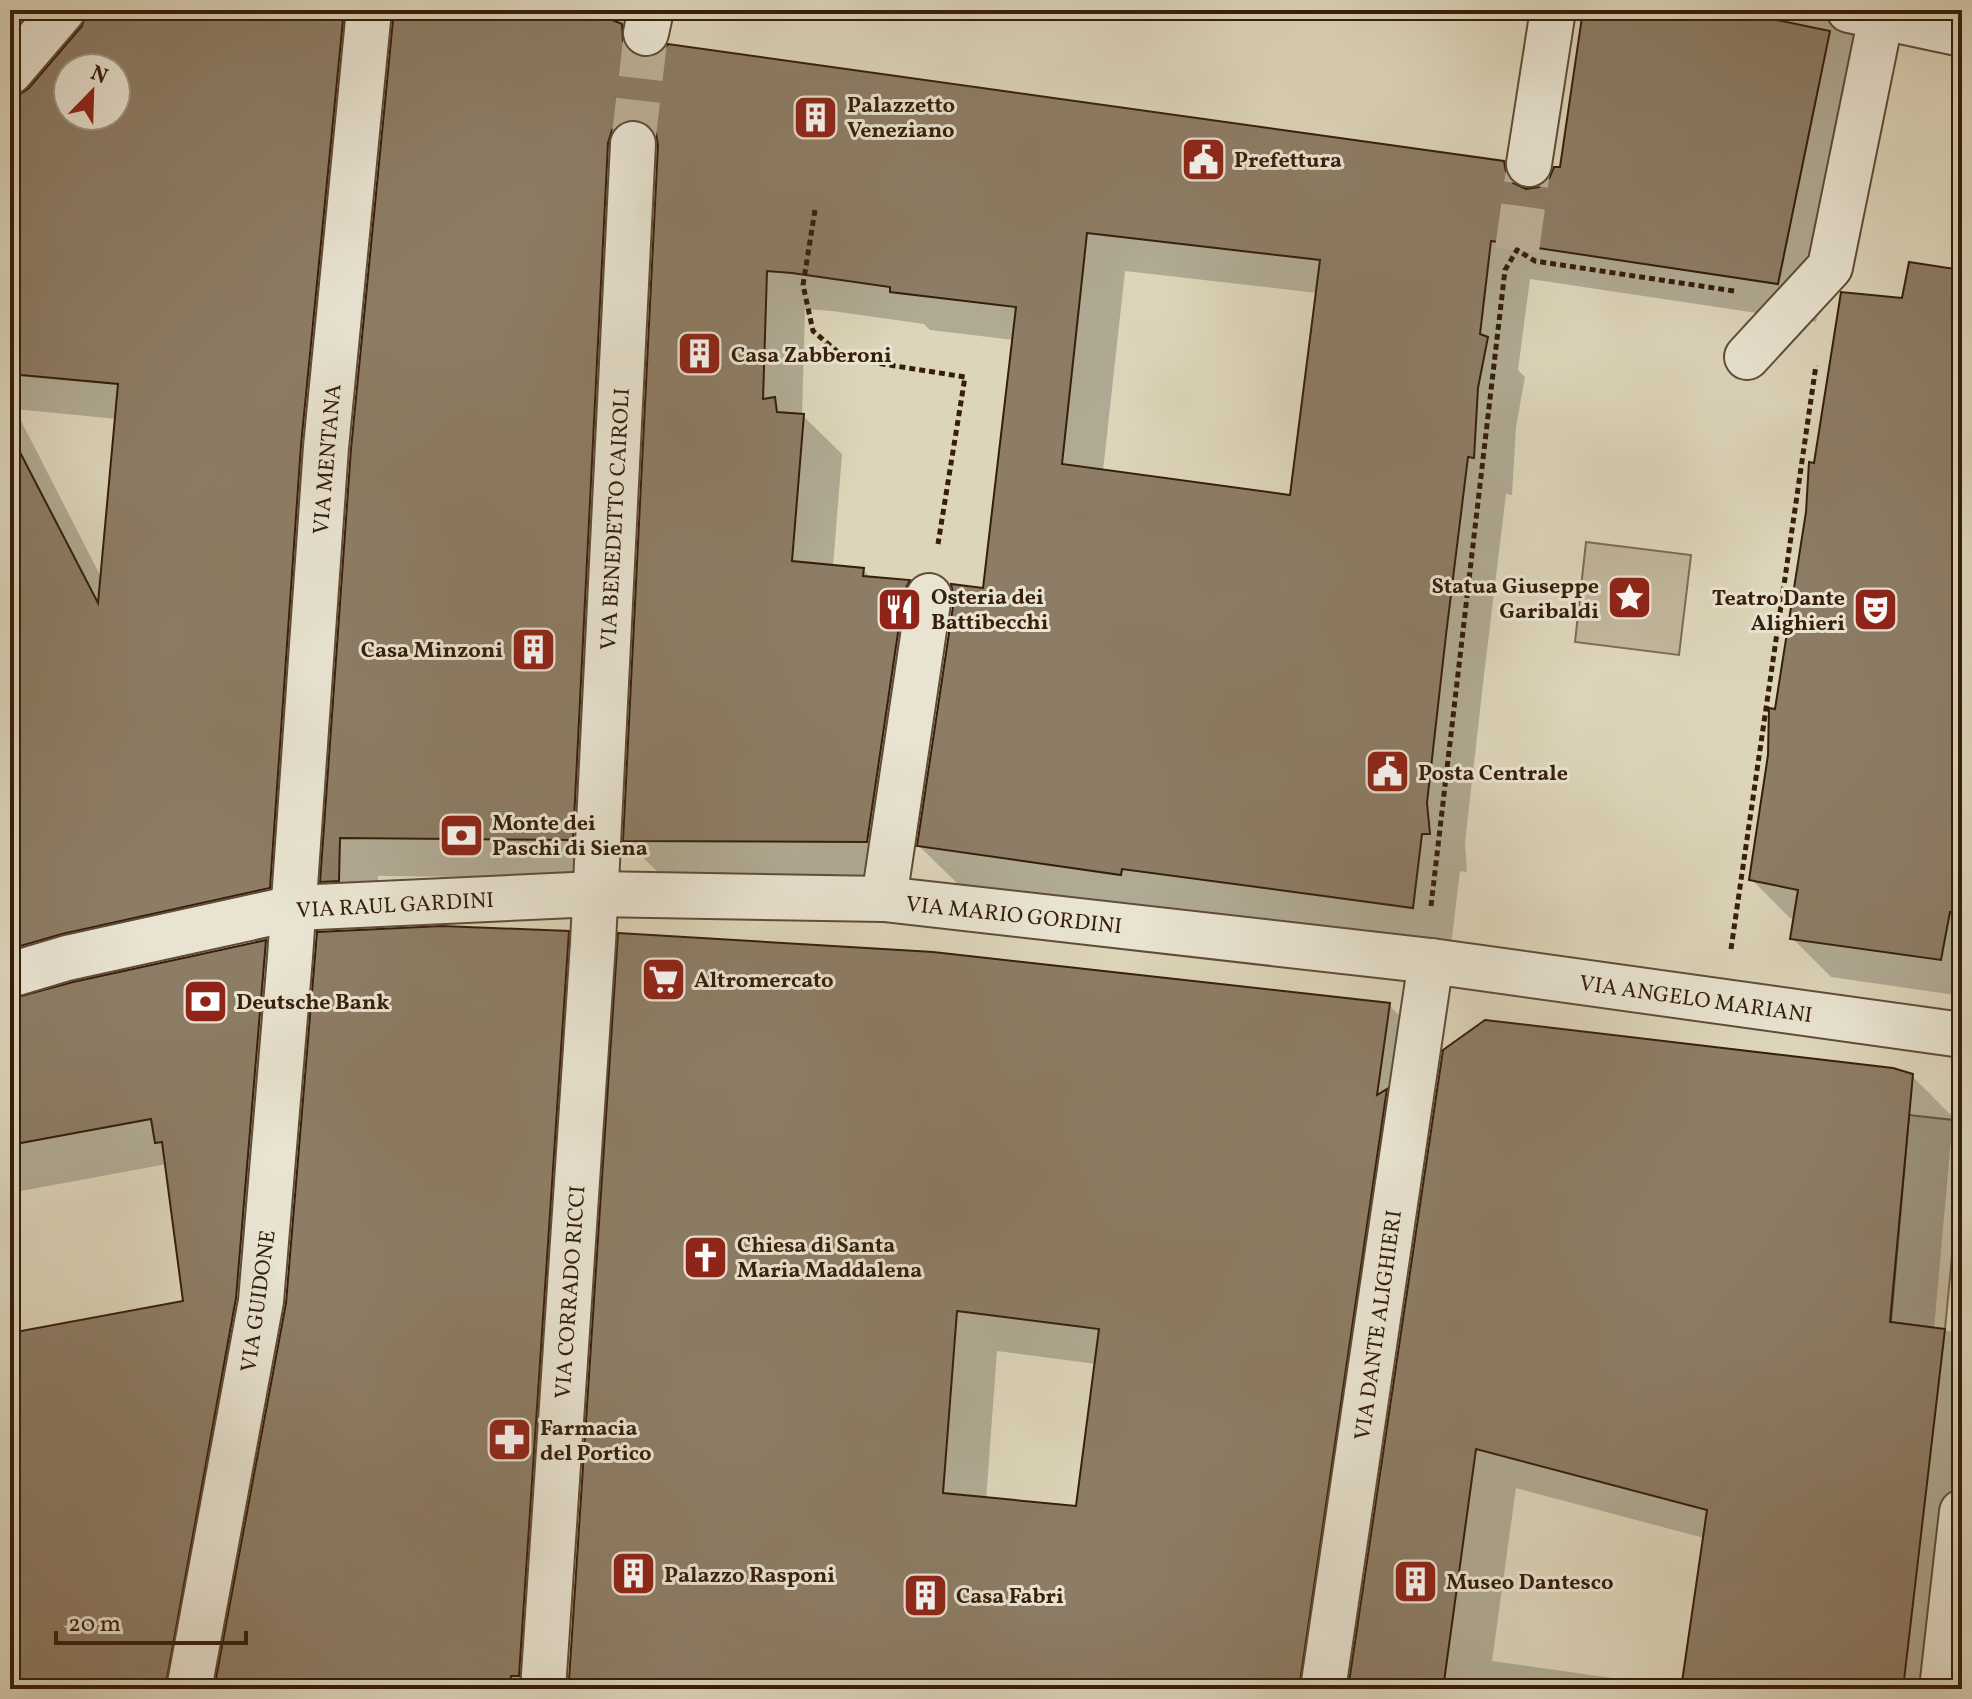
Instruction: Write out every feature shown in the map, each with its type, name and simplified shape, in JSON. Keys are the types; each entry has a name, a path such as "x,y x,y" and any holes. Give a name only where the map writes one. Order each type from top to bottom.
{"street":[{"path":"10,72 63,10"},
{"name":"VIA MENTANA","path":"294,908 326,447 369,10"},
{"path":"1529,164 1553,10"},
{"path":"1747,357 1813,302 1830,267 1865,14 1962,34"},
{"name":"VIA BENEDETTO CAIROLI","path":"595,894 633,144"},
{"path":"884,899 929,596"},
{"name":"VIA RAUL GARDINI","path":"10,975 67,958 294,908 595,894"},
{"name":"VIA MARIO GORDINI","path":"595,894 884,899 1431,961"},
{"name":"VIA CORRADO RICCI","path":"543,1689 595,894"},
{"name":"VIA GUIDONE","path":"189,1689 261,1301 294,908"},
{"name":"VIA ANGELO MARIANI","path":"1431,961 1962,1035"},
{"name":"VIA DANTE ALIGHIERI","path":"1323,1689 1431,961"},
{"path":"1942,1689 1962,1512"}],"path":[{"path":"815,210 803,285 813,331 845,358 965,377 929,596"},
{"path":"1430,913 1505,270 1517,250 1535,261 1813,302 1730,954"}],"shaded area":[{"path":"1586,542 1691,555 1679,655 1575,642"},
{"path":"1909,1115 1962,1121 1962,1152 1945,1329 1891,1322"}],"building":[{"path":"87,10 344,10 301,445 270,888 62,934 10,949 10,433 98,603 118,384 10,374 10,96 19,95 29,88 52,61 52,132 132,132 132,52 60,52 82,26"},
{"path":"394,10 588,10 622,24 623,41 630,52 641,58 654,56 668,44 1504,161 1513,183 1526,189 1539,187 1549,179 1554,167 1560,167 1583,10 1728,10 1830,31 1778,284 1491,241 1480,334 1488,337 1478,388 1474,458 1468,457 1446,635 1427,803 1430,834 1422,834 1413,908 1122,869 1121,875 917,846 954,600 951,584 983,588 1016,307 890,292 890,287 792,273 767,271 763,399 775,397 777,412 804,414 792,561 864,568 863,576 910,580 904,592 867,842 623,841 658,145 656,133 647,124 633,119 622,121 612,130 608,143 573,840 340,838 339,881 320,882 351,449","holes":["1087,233 1320,260 1290,495 1062,464"]},
{"name":"Teatro Dante Alighieri","path":"1909,262 1962,270 1962,914 1950,912 1941,960 1790,939 1798,890 1749,880 1768,755 1769,708 1775,709 1806,512 1809,462 1814,463 1841,292 1902,298"},
{"path":"442,926 569,931 519,1676 511,1676 510,1689 214,1689 286,1303 317,932"},
{"path":"618,933 933,952 1390,1003 1377,1095 1387,1089 1299,1689 695,1689 569,1680","holes":["957,1311 1099,1329 1076,1506 943,1493"]},
{"path":"266,940 236,1298 165,1689 10,1689 10,1333 183,1301 162,1142 155,1143 151,1119 10,1145 10,999 73,982"},
{"path":"1485,1020 1893,1068 1913,1074 1890,1322 1945,1329 1903,1689 1681,1689 1707,1510 1476,1449 1443,1689 1348,1689 1443,1050"}],"tunnel":[{"path":"633,144 646,33"},
{"path":"1517,250 1529,164"}],"place":[{"name":"Palazzetto Veneziano","path":"816,117"},
{"name":"Prefettura","path":"1203,159"},
{"name":"Casa Zabberoni","path":"700,354"},
{"name":"Statua Giuseppe Garibaldi","path":"1630,598"},
{"name":"Osteria dei Battibecchi","path":"900,609"},
{"name":"Teatro Dante Alighieri","path":"1876,610"},
{"name":"Casa Minzoni","path":"534,649"},
{"name":"Posta Centrale","path":"1387,772"},
{"name":"Monte dei Paschi di Siena","path":"461,835"},
{"name":"Altromercato","path":"663,979"},
{"name":"Deutsche Bank","path":"205,1001"},
{"name":"Chiesa di Santa Maria Maddalena","path":"706,1257"},
{"name":"Farmacia del Portico","path":"509,1440"},
{"name":"Palazzo Rasponi","path":"633,1574"},
{"name":"Museo Dantesco","path":"1415,1581"},
{"name":"Casa Fabri","path":"925,1595"}]}
